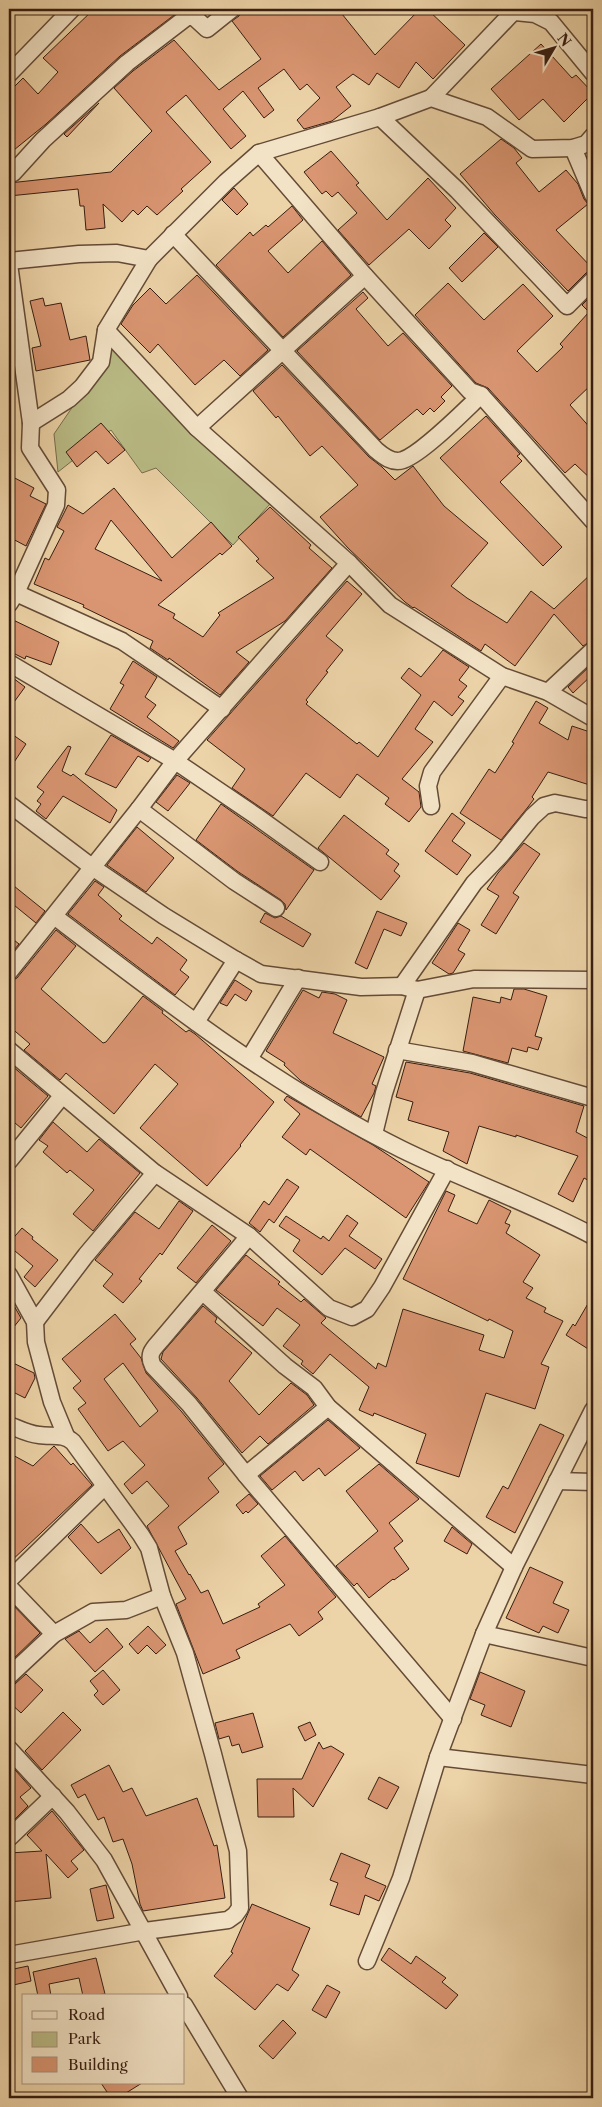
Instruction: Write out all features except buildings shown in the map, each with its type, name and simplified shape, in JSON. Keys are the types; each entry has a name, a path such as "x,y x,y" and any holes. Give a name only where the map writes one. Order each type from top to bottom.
{"street":[{"path":"9,173 13,173 44,140 127,63 187,17 194,17 207,29 232,9"},
{"path":"9,74 68,10"},
{"path":"31,423 69,399 82,387 101,362 106,330 149,259 226,182 259,153 380,117 431,98 516,10 535,14 551,22 593,73"},
{"path":"431,98 487,117 532,149 573,148 586,144 593,136"},
{"path":"380,117 458,190 567,306 593,280"},
{"path":"573,148 593,195"},
{"path":"259,153 365,276 470,391 481,395 593,521"},
{"path":"173,234 376,450 388,460 402,461 420,450 481,395"},
{"path":"149,259 117,253 79,254 9,263 31,423 30,448 57,490 56,505 12,599 122,641 222,709"},
{"path":"197,428 365,276"},
{"path":"106,330 197,428 349,563 390,605 502,676 548,692 593,718"},
{"path":"9,972 175,761 349,563"},
{"path":"548,692 593,650"},
{"path":"9,662 175,761 320,862"},
{"path":"430,806 428,786 432,772 472,714 502,676"},
{"path":"374,1134 397,1050 409,988 474,884 532,817 544,806 556,803 593,809"},
{"path":"9,804 92,867 164,916 261,974 361,987 409,988 474,979 593,980"},
{"path":"139,809 234,881 276,908"},
{"path":"54,916 196,1022 249,1059 344,1118 401,1149 593,1236"},
{"path":"196,1022 236,960"},
{"path":"249,1059 298,978"},
{"path":"9,1050 155,1173 249,1236 329,1308 352,1317 366,1309 382,1287 447,1170"},
{"path":"397,1050 472,1063 593,1098"},
{"path":"9,1161 62,1096"},
{"path":"35,1322 86,1255 155,1173"},
{"path":"249,1236 160,1340 150,1353 149,1359 453,1719"},
{"path":"9,1275 35,1322 36,1342 52,1402 66,1436 73,1442 149,1548 162,1596 185,1653 238,1851 240,1908 228,1920 145,1931 9,1955"},
{"path":"203,1292 285,1366 314,1388 328,1407 514,1567"},
{"path":"246,1475 328,1407"},
{"path":"367,1961 400,1878 438,1756 484,1634 514,1567 593,1410"},
{"path":"9,1425 24,1432 39,1435 66,1436"},
{"path":"557,1481 593,1482"},
{"path":"9,1580 105,1486"},
{"path":"9,1587 54,1634"},
{"path":"9,1676 54,1634 93,1612 126,1610 162,1596"},
{"path":"484,1634 593,1658"},
{"path":"9,1749 53,1796 104,1860 124,1900 145,1931 178,1994"},
{"path":"438,1756 593,1776"},
{"path":"9,1838 53,1796"},
{"path":"185,2007 240,2098"}],"green space":[{"path":"112,349 270,504 233,545 156,468 142,473 111,430 58,472 54,434"}]}
